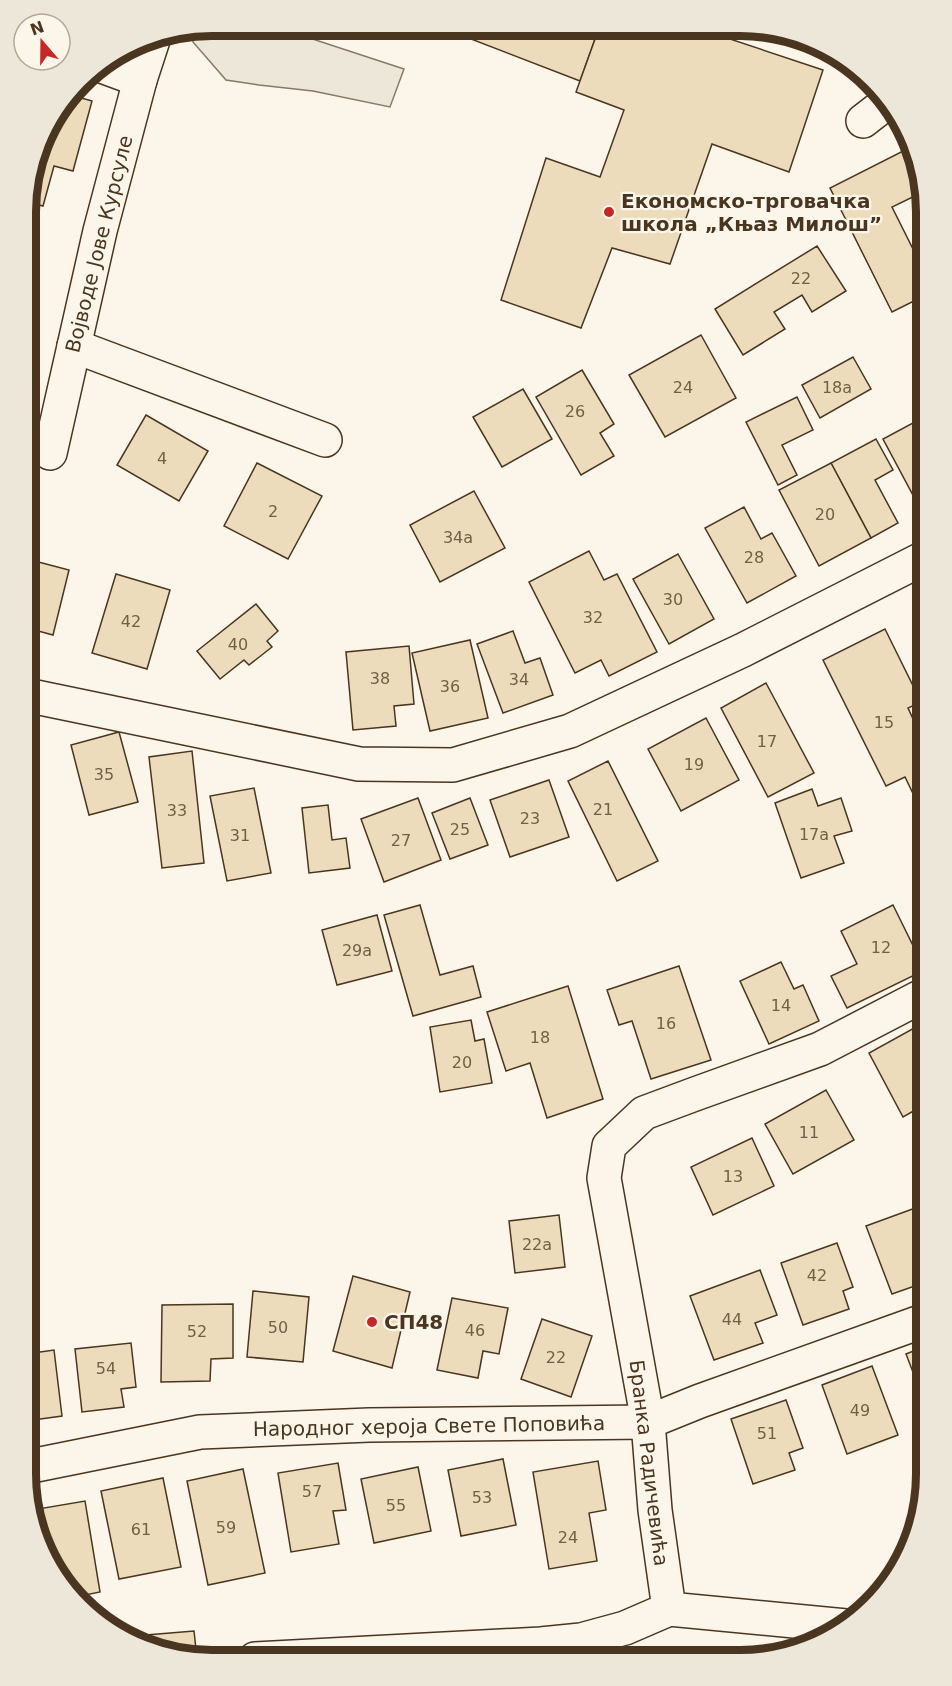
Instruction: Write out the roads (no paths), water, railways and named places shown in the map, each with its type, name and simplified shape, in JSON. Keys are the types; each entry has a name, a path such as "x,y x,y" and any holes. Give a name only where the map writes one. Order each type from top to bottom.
{"street":[{"name":"Војводе Јове Курсуле","path":"50,453 100,231 151,47"},
{"path":"109,70 140,80"},
{"path":"74,345 325,440"},
{"path":"36,697 359,764 453,765 570,731 743,650 916,562"},
{"name":"Бранка Радичевића","path":"669,1609 655,1510 648,1422 604,1178 609,1146 644,1113 820,1049 916,999"},
{"name":"Народног хероја Свете Поповића","path":"36,1465 200,1432 369,1425 648,1422 916,1324"},
{"path":"427,1650 581,1640 625,1628 669,1609 830,1624"}],"place":[{"name":"Економско-трговачка школа „Књаз Милош”","path":"609,212"},
{"name":"СП48","path":"372,1322"}]}
